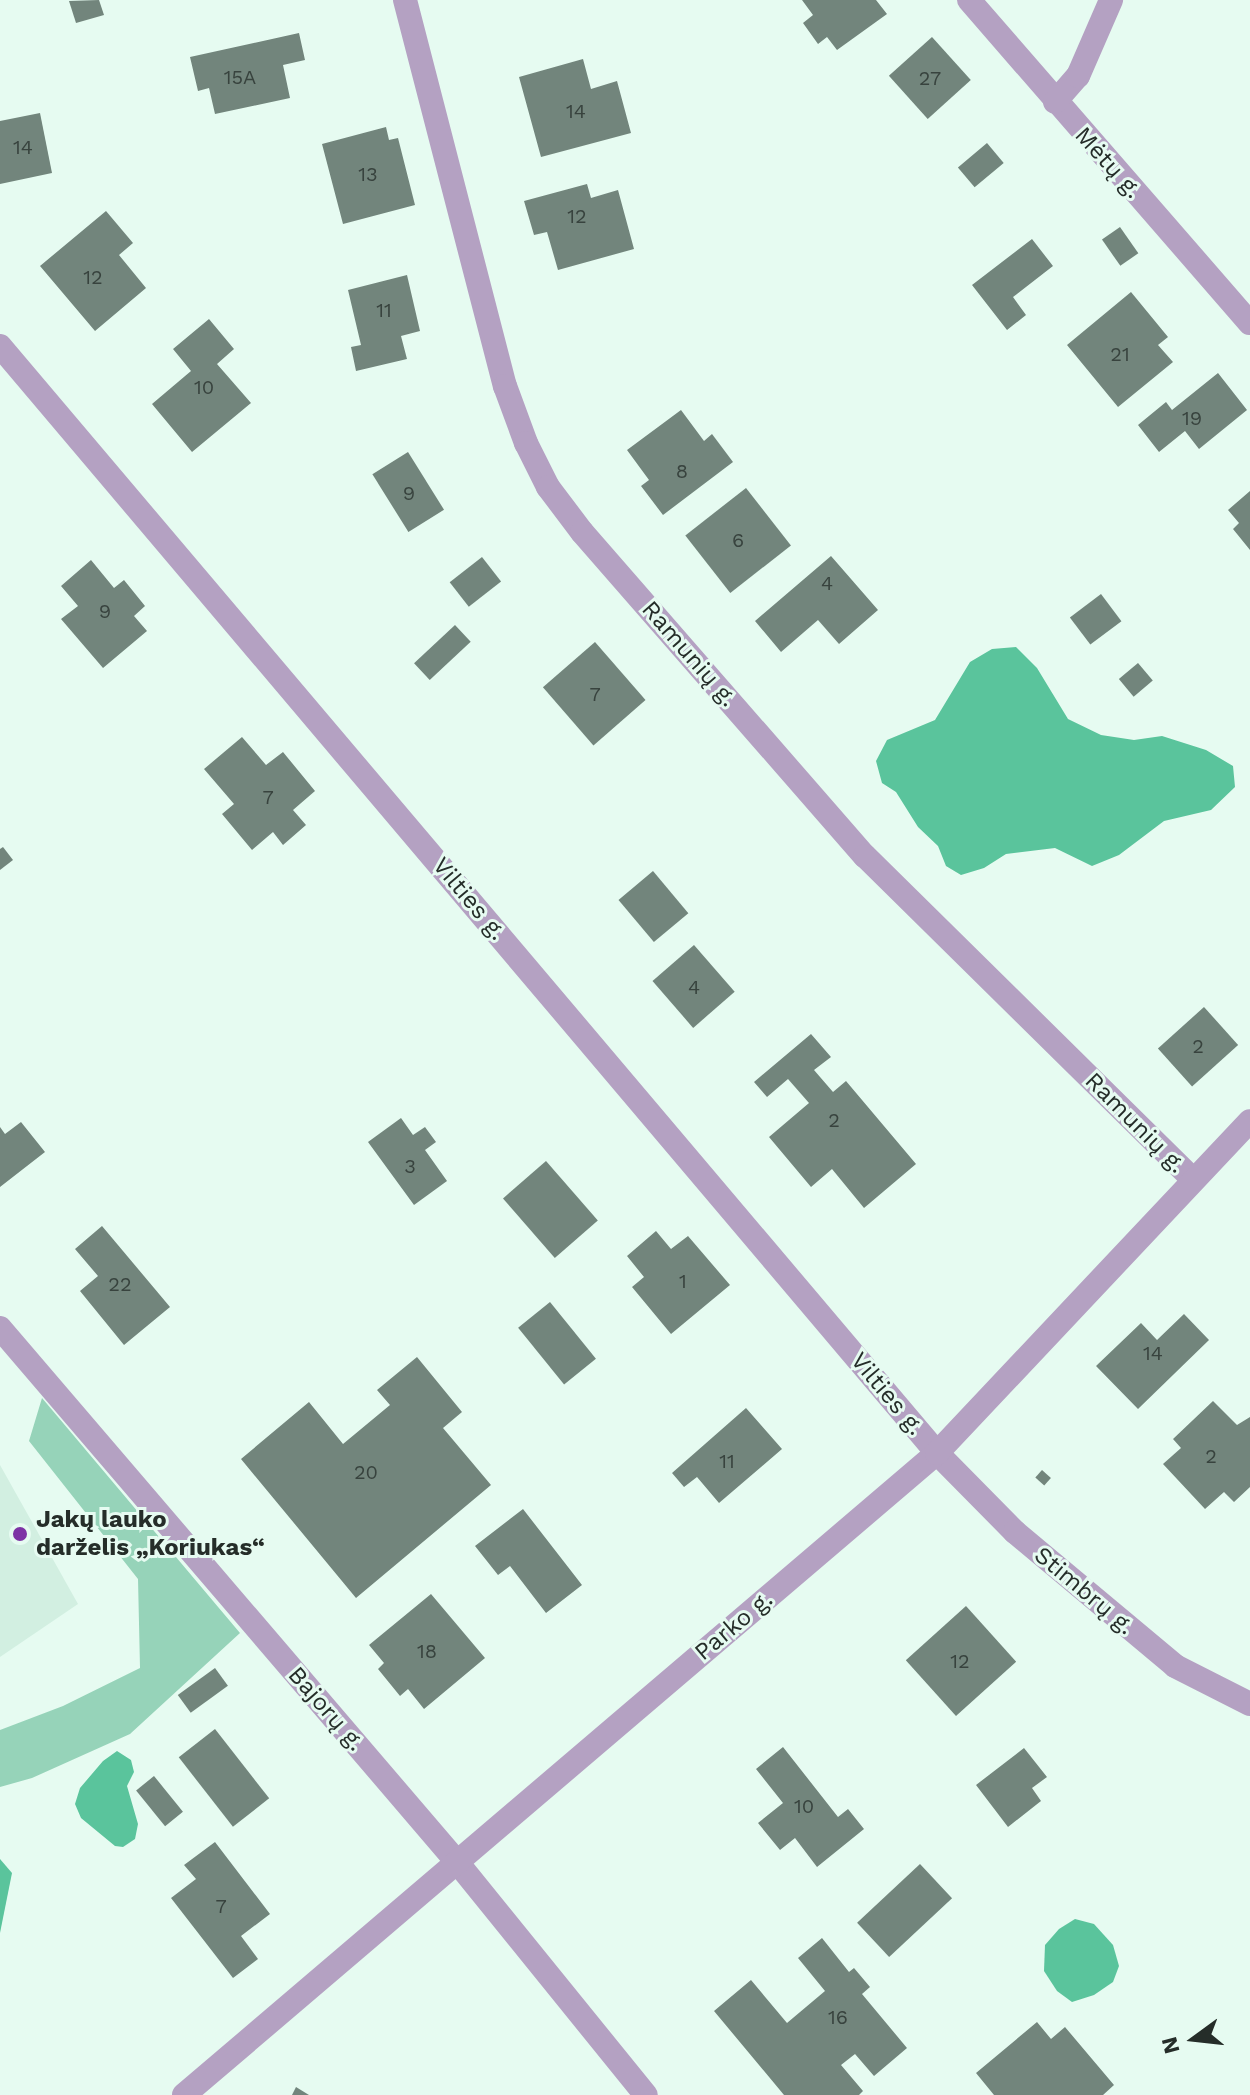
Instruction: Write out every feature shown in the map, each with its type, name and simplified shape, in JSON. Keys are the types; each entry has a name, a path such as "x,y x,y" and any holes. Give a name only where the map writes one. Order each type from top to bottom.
{"street":[{"name":"Ramunių g.","path":"405,0 505,386 526,443 548,487 582,532 865,856 1192,1179"},
{"name":"Mėtų g.","path":"969,0 1250,323"},
{"path":"1055,102 1078,76 1111,0"},
{"name":"Vilties g.","path":"0,346 937,1453"},
{"name":"Parko g.","path":"184,2095 937,1453 1192,1179 1250,1121"},
{"name":"Bajorų g.","path":"0,1328 457,1862 646,2095"},
{"name":"Stimbrų g.","path":"937,1453 1015,1532 1175,1666 1250,1704"}],"shaded area":[{"path":"1016,647 1037,668 1068,719 1101,735 1134,740 1162,736 1206,750 1233,766 1235,787 1211,810 1164,821 1119,855 1092,866 1055,848 1006,854 984,868 961,875 946,866 938,846 918,827 896,792 882,783 876,761 887,740 935,720 970,662 992,649"},
{"path":"42,1398 240,1633 130,1734 32,1778 0,1787 0,1730 63,1706 140,1668 138,1579 29,1441"},
{"name":"Jakų lauko darželis „Koriukas“","path":"0,1465 78,1604 0,1657"},
{"path":"117,1751 131,1760 134,1772 127,1786 138,1824 135,1839 123,1847 115,1846 81,1818 75,1804 80,1788 103,1761"},
{"path":"0,1859 12,1873 0,1933"},
{"path":"1075,1919 1094,1924 1113,1945 1119,1966 1113,1982 1094,1995 1072,2002 1057,1991 1044,1971 1045,1945 1059,1929"}],"building":[{"path":"99,0 104,15 76,23 69,1"},
{"path":"802,0 876,0 887,14 837,50 827,37 818,44 803,23 813,15"},
{"path":"299,33 305,60 283,65 290,98 215,114 209,88 198,91 190,57"},
{"path":"932,37 971,80 928,119 889,76"},
{"path":"583,59 591,89 617,81 631,133 541,157 519,77"},
{"path":"40,113 52,173 0,184 0,121"},
{"path":"386,127 389,140 398,138 415,205 343,224 322,144"},
{"path":"987,143 1004,163 975,187 958,167"},
{"path":"587,184 591,198 618,190 634,249 558,270 547,232 534,235 524,201"},
{"path":"106,211 133,243 119,255 146,288 95,331 40,266"},
{"path":"1120,227 1138,253 1120,266 1102,240"},
{"path":"1032,239 1053,266 1013,297 1026,315 1007,330 972,285"},
{"path":"407,275 420,331 401,336 407,359 356,371 351,347 361,345 348,290"},
{"path":"1131,292 1168,337 1158,345 1173,362 1118,407 1067,345"},
{"path":"209,319 234,349 217,364 251,403 192,452 152,404 191,371 173,349"},
{"path":"1218,373 1247,410 1199,449 1185,431 1159,452 1138,425 1166,402 1172,410"},
{"path":"681,410 704,441 712,434 733,462 663,515 641,486 649,480 627,450"},
{"path":"408,452 444,510 408,532 372,474"},
{"path":"746,488 791,546 730,593 685,535"},
{"path":"1250,491 1250,550 1233,529 1239,523 1228,510"},
{"path":"831,556 878,610 839,644 818,620 781,652 755,621"},
{"path":"482,557 501,581 469,607 450,582"},
{"path":"91,560 114,588 124,580 145,606 134,616 147,631 103,668 61,619 78,606 61,586"},
{"path":"1101,594 1121,621 1090,645 1070,617"},
{"path":"455,625 471,642 430,680 414,663"},
{"path":"595,642 646,700 593,745 543,687"},
{"path":"1138,663 1153,681 1134,697 1119,679"},
{"path":"242,737 266,765 283,752 315,791 293,810 306,825 283,845 273,832 252,850 222,814 234,804 204,769"},
{"path":"3,847 13,860 0,870 0,849"},
{"path":"653,871 688,913 654,942 619,900"},
{"path":"694,945 735,992 693,1028 652,981"},
{"path":"1204,1007 1238,1045 1192,1086 1158,1048"},
{"path":"811,1034 831,1057 814,1070 833,1092 846,1081 916,1164 864,1208 832,1169 811,1187 769,1137 809,1103 788,1079 767,1097 754,1082"},
{"path":"401,1118 413,1135 425,1127 436,1142 425,1150 447,1181 414,1205 368,1142"},
{"path":"21,1122 45,1152 0,1187 0,1127 5,1134"},
{"path":"546,1161 598,1221 555,1258 503,1198"},
{"path":"102,1226 170,1307 124,1345 80,1291 98,1276 75,1249"},
{"path":"656,1231 671,1249 688,1236 730,1285 671,1334 632,1287 644,1277 627,1256"},
{"path":"550,1302 596,1359 564,1385 518,1328"},
{"path":"1184,1314 1209,1340 1138,1409 1096,1366 1141,1323 1157,1340"},
{"path":"417,1357 462,1412 443,1428 491,1485 356,1598 241,1459 309,1402 343,1444 390,1405 377,1390"},
{"path":"1213,1401 1237,1425 1250,1417 1250,1487 1234,1502 1224,1492 1205,1509 1163,1464 1181,1448 1173,1439"},
{"path":"746,1408 782,1449 719,1503 697,1477 684,1487 672,1473"},
{"path":"1042,1470 1051,1478 1044,1485 1035,1477"},
{"path":"523,1509 582,1585 546,1613 510,1566 498,1575 475,1546"},
{"path":"431,1594 485,1658 424,1709 408,1689 400,1696 378,1669 384,1663 369,1645"},
{"path":"966,1606 1016,1662 956,1716 906,1660"},
{"path":"215,1668 228,1686 191,1713 178,1695"},
{"path":"215,1729 269,1798 233,1827 179,1757"},
{"path":"783,1747 838,1817 848,1809 864,1829 817,1867 795,1838 780,1850 758,1823 783,1803 756,1769"},
{"path":"1024,1748 1047,1777 1032,1788 1041,1801 1008,1827 976,1785"},
{"path":"154,1776 183,1812 165,1826 136,1790"},
{"path":"215,1842 270,1914 241,1936 258,1959 233,1978 171,1898 196,1879 184,1865"},
{"path":"920,1864 952,1898 889,1957 857,1923"},
{"path":"822,1938 849,1972 854,1968 870,1987 862,1994 907,2048 874,2076 855,2054 841,2065 863,2091 859,2095 784,2095 714,2011 751,1980 787,2023 825,1991 798,1958"},
{"path":"1037,2022 1051,2039 1065,2027 1114,2085 1103,2095 994,2095 976,2073"},
{"path":"296,2087 309,2095 292,2095"}],"place":[{"name":"Jakų lauko darželis „Koriukas“","path":"20,1534"}]}
